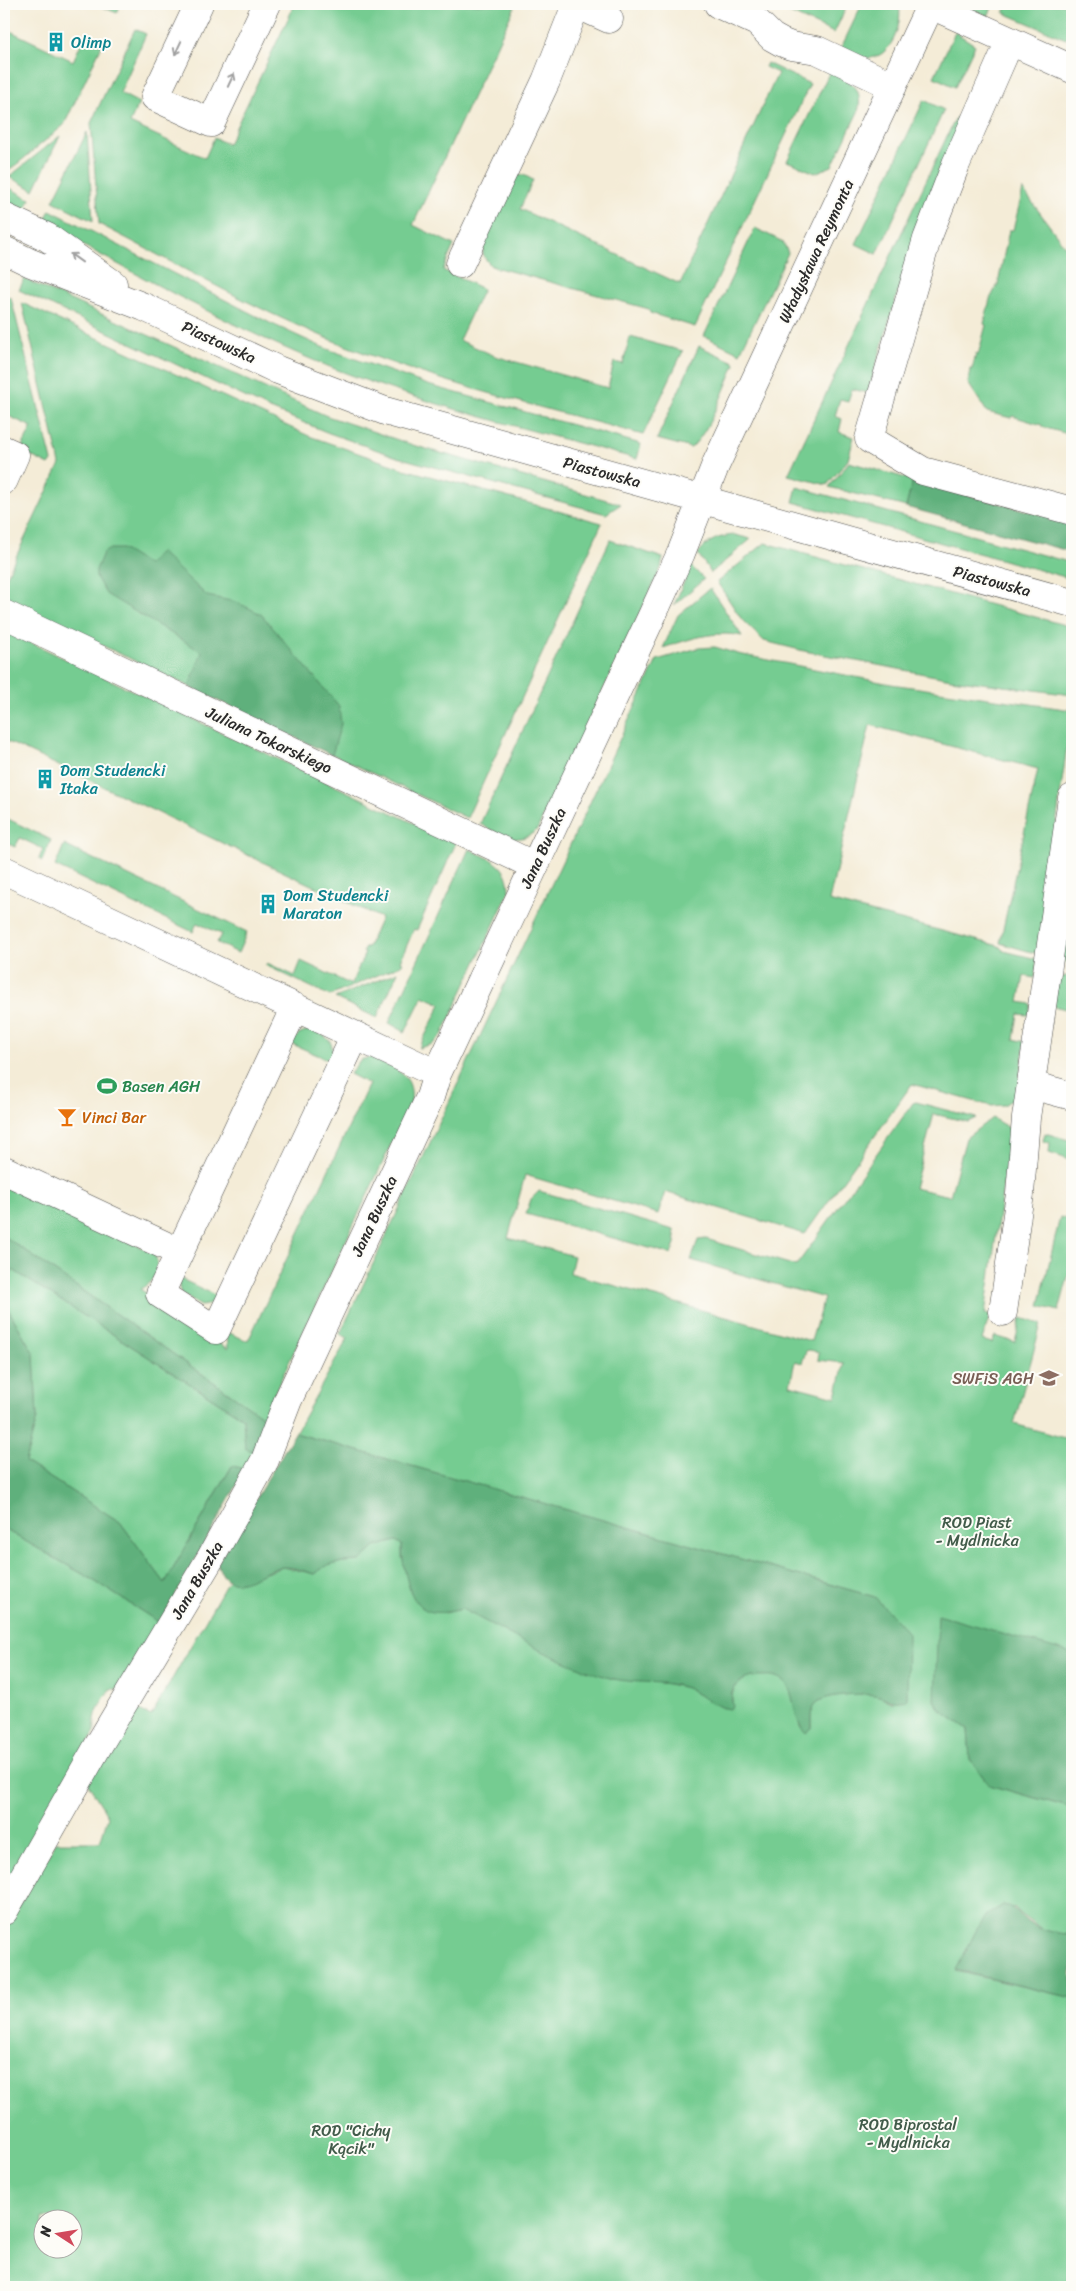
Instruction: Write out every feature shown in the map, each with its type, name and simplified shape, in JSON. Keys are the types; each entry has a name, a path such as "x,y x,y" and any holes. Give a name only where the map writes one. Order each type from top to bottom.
{"street":[{"path":"199,4 156,97 211,123 267,4"},
{"path":"460,264 546,81 576,4 609,20"},
{"path":"718,4 757,22 772,37 782,42 791,46 817,50 893,86"},
{"path":"931,4 1072,69"},
{"name":"Władysława Reymonta","path":"702,498 716,464 931,4"},
{"path":"1010,41 956,164 927,239 869,439 923,471 1072,511"},
{"name":"Piastowska","path":"4,217 47,237 144,307"},
{"name":"Piastowska","path":"4,250 31,263 144,307 278,370 385,411 440,428 702,498 779,523 1072,603"},
{"path":"4,450 15,455 4,480"},
{"name":"Jana Buszka","path":"4,1911 98,1746 210,1559 265,1460 283,1413 430,1097 437,1074 650,620 684,545 702,498"},
{"name":"Juliana Tokarskiego","path":"4,614 535,866"},
{"path":"1003,1312 1020,1194 1031,1084 1072,798"},
{"path":"4,870 437,1074"},
{"path":"295,1007 178,1252 160,1294 216,1330 355,1036"},
{"path":"1031,1084 1072,1096"},
{"path":"4,1170 178,1252"}],"green space":[{"path":"95,4 121,4 117,13"},
{"path":"295,4 516,4 413,225 454,245 443,270 483,289 459,340 495,356 608,388 614,362 623,364 630,337 683,351 643,435 484,392 367,354 270,313 99,224 91,123 135,29 146,34 120,93 139,103 130,123 205,158 214,138 228,144"},
{"path":"770,4 848,4 834,33"},
{"path":"862,4 899,4 899,21 894,39 883,53 876,57 867,58 841,48"},
{"path":"969,4 994,4 988,16 967,7"},
{"path":"1008,4 1072,4 1072,34 1066,39 1004,13"},
{"path":"4,28 73,61 84,37 102,45 64,125 4,175"},
{"path":"955,32 975,45 955,87 934,77"},
{"path":"767,63 810,84 695,327 650,313 649,309 491,266 486,260 483,253 486,237 517,174 524,175 533,180 520,209 680,284 778,73 765,67"},
{"path":"830,71 854,85 859,96 858,112 832,166 815,173 787,161"},
{"path":"924,100 944,110 877,254 856,244"},
{"path":"956,117 965,121 903,274 868,393 852,389 848,401 840,399 835,416 842,419 839,432 854,437 848,460 827,485 788,475"},
{"path":"87,132 93,221 53,201"},
{"path":"60,136 34,190 9,177"},
{"path":"4,185 30,199 24,213 4,203"},
{"path":"1023,190 1072,256 1072,435 1012,416 1011,418 987,412 968,383 970,369 972,369 976,354 978,355 986,325 984,324 990,299 998,284 1009,230 1013,230"},
{"path":"50,210 270,323 322,347 428,385 641,444 637,459 485,418 409,395 372,383 297,353 187,301 43,224"},
{"path":"755,228 783,242 788,253 740,353 704,336"},
{"path":"24,279 327,416 416,446 621,504 606,514 397,457 329,433 270,409 19,290"},
{"path":"4,295 11,298 52,461 49,465 29,455 30,451 22,447 32,427 4,414"},
{"path":"22,303 309,436 404,469 602,523 467,818 4,599 4,582 60,464"},
{"path":"699,346 734,362 735,365 711,420 705,431 691,448 657,439"},
{"path":"849,462 913,480 906,507 829,487"},
{"path":"913,480 1072,523 1072,552 906,507"},
{"path":"797,487 1072,563 1072,579 793,502"},
{"path":"735,535 751,539 711,573 698,554 705,545 714,540 724,536"},
{"path":"610,540 663,558 661,568 537,830 522,838 508,838 480,824"},
{"path":"765,543 1072,627 1072,695 951,679 804,651 764,641 742,620 717,582"},
{"path":"110,549 122,549 148,565 160,552 207,596 236,602 261,614 339,706 341,724 332,755 189,687 202,652 106,594 96,577 96,570 103,553"},
{"path":"691,566 704,579 674,605"},
{"path":"710,588 742,636 731,634 711,635 663,648 678,615"},
{"path":"4,630 456,843 417,930 414,929 400,961 403,963 330,996 265,965 267,963 295,976 301,961 352,985 365,953 363,952 365,947 368,947 381,918 4,740 4,706 6,701 4,699"},
{"path":"715,647 738,654 891,684 1072,710 1038,954 1000,943 1038,769 870,725 829,901 999,946 1004,951 1037,959 1035,978 1024,976 1019,1002 1031,1004 1029,1015 1018,1014 1014,1039 1025,1042 1017,1096 1004,1105 991,1106 912,1084 805,1234 665,1192 658,1214 525,1175 508,1238 574,1256 570,1273 811,1341 824,1298 691,1260 698,1240 706,1239 796,1266 913,1103 916,1102 976,1118 968,1122 934,1114 914,1188 950,1196 966,1138 992,1118 1011,1129 985,1314 990,1315 982,1340 992,1343 995,1336 1015,1342 1021,1318 1041,1324 1014,1424 1072,1440 1072,1653 935,1700 940,1710 968,1729 970,1759 989,1785 1072,1808 1072,1934 1055,1933 1040,1928 1014,1907 956,1971 1072,1998 1072,2287 4,2287 4,1931 56,1842 100,1842 108,1816 87,1782 130,1705 151,1716 229,1579 237,1583 283,1567 315,1574 324,1567 342,1562 359,1561 375,1547 396,1541 402,1545 402,1558 445,1613 462,1609 506,1632 613,1679 664,1683 687,1688 722,1708 733,1706 732,1696 740,1682 756,1676 773,1675 783,1680 791,1690 796,1703 800,1727 812,1728 812,1714 815,1705 825,1698 853,1694 870,1694 880,1696 893,1703 875,1597 295,1433 348,1338 340,1334 657,660 698,648","holes":["806,1351 819,1352 818,1360 844,1363 836,1397 790,1385 795,1361 802,1363"]},
{"path":"4,817 51,840 42,861 39,859 43,849 20,838 15,847 4,842"},
{"path":"64,845 247,932 238,953 217,943 221,934 197,923 193,932 55,866"},
{"path":"469,849 491,860 502,869 506,875 509,892 442,1035 433,1044 419,1048 441,1004 423,996 405,1032 389,1023"},
{"path":"1072,879 1072,964 1069,965 1060,957"},
{"path":"398,972 377,1018 335,998"},
{"path":"1072,974 1070,1010 1053,1006 1057,979"},
{"path":"311,1029 329,1040 332,1048 331,1061 290,1043 300,1033"},
{"path":"370,1057 394,1068 406,1077 411,1092 411,1102 269,1405 268,1420 4,1236 4,1182 153,1253 157,1264 156,1274 149,1283 140,1289 228,1349 227,1332 248,1341 369,1084 350,1074 360,1060"},
{"path":"1045,1133 1072,1141 1072,1175 1070,1175 1070,1160 1049,1153 1050,1143 1043,1141"},
{"path":"539,1191 674,1230 676,1241 671,1254 526,1214 531,1199"},
{"path":"1060,1217 1072,1220 1072,1262 1059,1311 1039,1306"},
{"path":"4,1236 268,1420 254,1452 245,1448 243,1418 13,1270 4,1283"},
{"path":"13,1270 243,1418 245,1448 254,1452 246,1469 232,1466 165,1583 120,1522 25,1462 37,1418 34,1354 4,1302 4,1283"},
{"path":"179,1278 219,1297 207,1305 201,1306 181,1294 178,1283"},
{"path":"4,1302 34,1354 37,1418 25,1462 120,1522 165,1583 232,1466 246,1469 160,1623 88,1577 4,1529"},
{"path":"295,1433 875,1597 908,1633 907,1700 892,1701 868,1694 833,1696 819,1701 815,1705 812,1714 812,1728 806,1733 796,1716 792,1696 788,1688 783,1681 774,1677 754,1677 739,1683 732,1692 733,1706 730,1709 718,1706 677,1685 610,1678 553,1656 462,1609 441,1612 426,1610 420,1606 410,1591 404,1567 402,1545 396,1541 375,1547 360,1561 342,1562 324,1567 315,1574 284,1567 247,1581 238,1583 230,1581 223,1575 217,1563"},
{"path":"4,1529 88,1577 160,1623 122,1689 110,1689 100,1704 95,1719 95,1731 10,1882 4,1883"},
{"path":"938,1615 1072,1653 1072,1808 989,1785 970,1759 968,1729 940,1710 935,1700"},
{"path":"1003,1905 1015,1910 1029,1923 1039,1928 1056,1933 1072,1934 1072,1998 956,1970 977,1929 987,1915"}],"place":[{"name":"Olimp","path":"56,42"},
{"name":"Dom Studencki Itaka","path":"45,779"},
{"name":"Dom Studencki Maraton","path":"268,904"},
{"name":"Basen AGH","path":"107,1086"},
{"name":"Vinci Bar","path":"67,1117"},
{"name":"SWFiS AGH","path":"1049,1378"}],"park label":[{"name":"ROD Piast - Mydlnicka","path":"977,1531"},
{"name":"ROD Biprostal - Mydlnicka","path":"908,2133"},
{"name":"ROD \"Cichy Kącik\"","path":"351,2139"}]}
